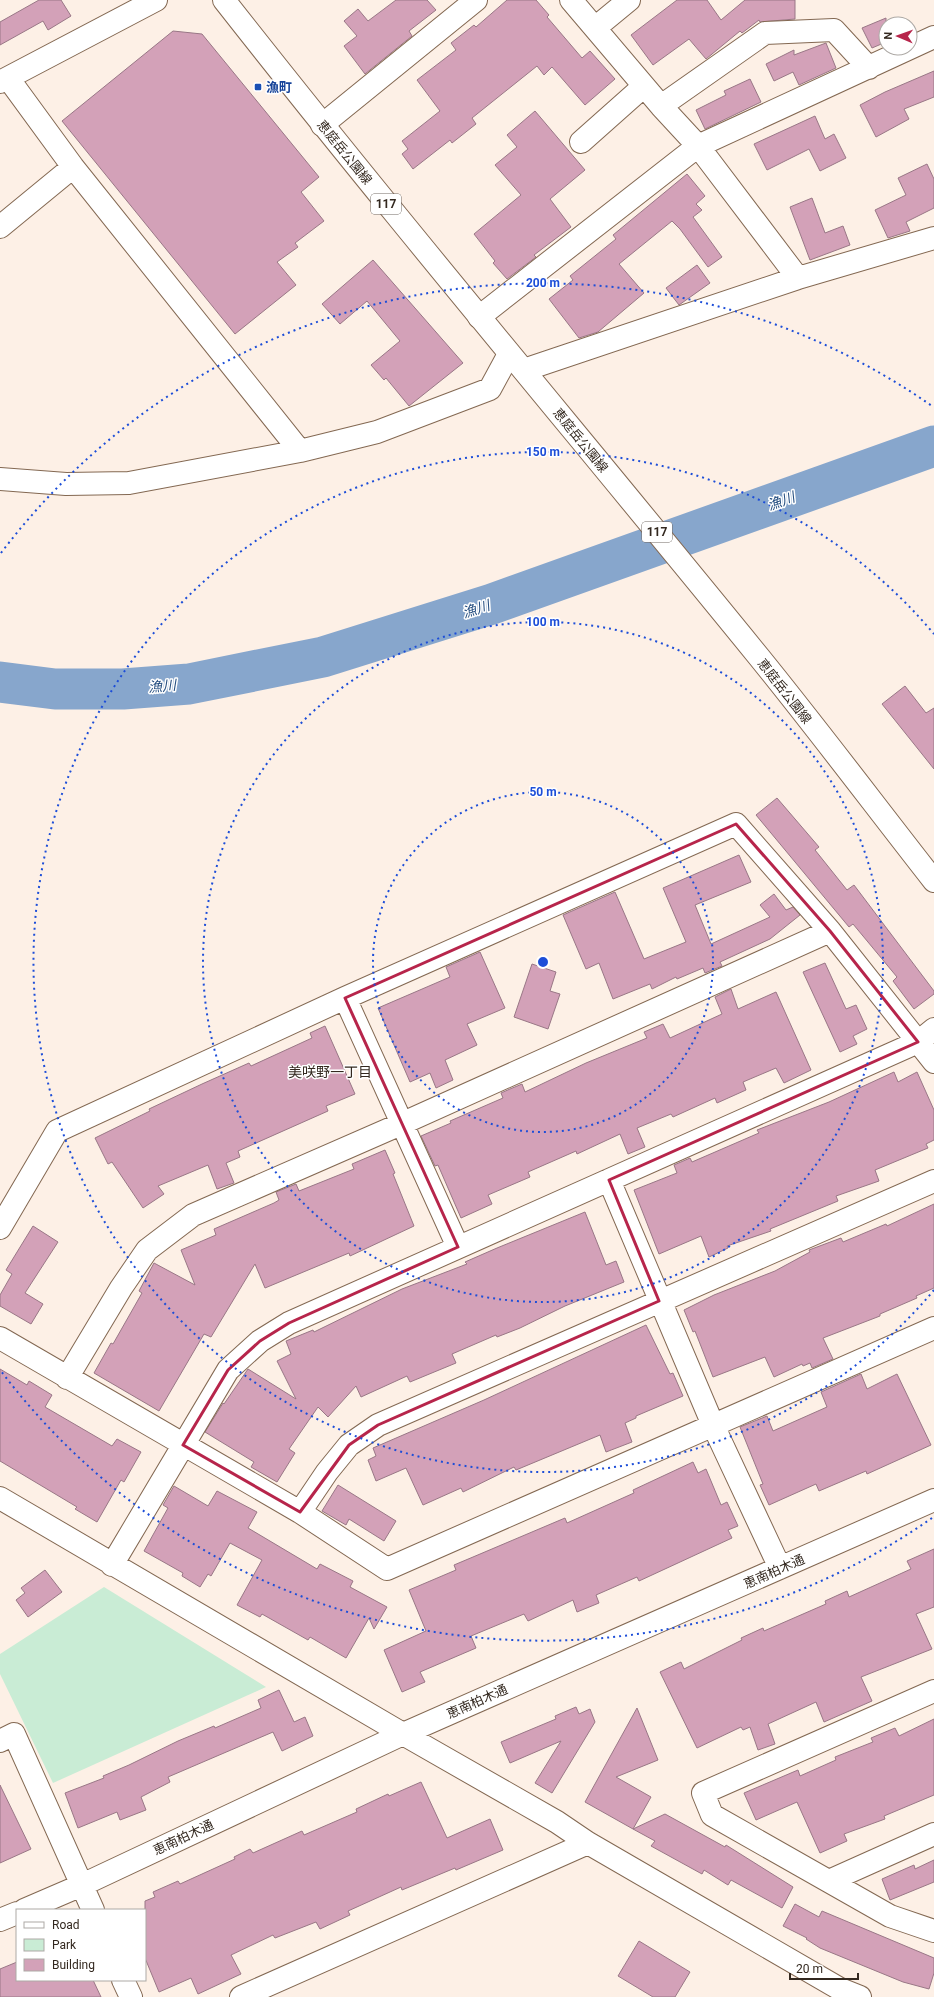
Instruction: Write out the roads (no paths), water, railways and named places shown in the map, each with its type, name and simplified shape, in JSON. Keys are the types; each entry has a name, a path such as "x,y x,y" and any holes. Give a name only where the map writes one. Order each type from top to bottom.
{"street":[{"path":"156,0 4,80 300,451"},
{"name":"恵庭岳公園線","path":"224,0 322,125 761,660 934,882"},
{"path":"322,125 476,0"},
{"path":"571,0 661,106 698,146 798,278"},
{"path":"595,28 629,0"},
{"path":"661,106 765,33 834,30 869,68"},
{"path":"479,317 698,146 934,38"},
{"path":"581,142 644,86"},
{"path":"0,227 73,167"},
{"path":"524,370 798,278 934,238"},
{"path":"0,479 66,484 129,483 300,451 377,432 490,389 509,354"},
{"path":"0,1228 57,1131 345,998 736,824 830,931 926,1036 934,1062"},
{"path":"67,1378 120,1288 147,1250 193,1216 830,931"},
{"path":"345,998 458,1248"},
{"path":"112,1565 228,1370 260,1341 289,1323 926,1036"},
{"path":"609,1180 659,1301 713,1425 780,1568"},
{"path":"300,1512 327,1472 349,1445 378,1425 934,1182"},
{"path":"0,1338 300,1512 387,1569 934,1328"},
{"path":"0,1498 112,1565 557,1822 588,1843 840,1989 860,1997"},
{"name":"恵南柏木通","path":"26,1909 82,1885 403,1734 934,1500"},
{"path":"934,1691 703,1793 712,1815 890,1916 934,1931"},
{"path":"0,1741 14,1734 93,1909"},
{"path":"829,1881 934,1834"},
{"path":"241,1997 588,1843"},
{"path":"0,1920 16,1913"},
{"path":"123,1981 131,1997"}],"waterway":[{"name":"漁川","path":"0,682 55,689 123,689 189,684 323,657 492,604 934,446"}],"place":[{"name":"漁町","path":"258,87"}],"district":[{"name":"美咲野一丁目","path":"330,1072"}]}
